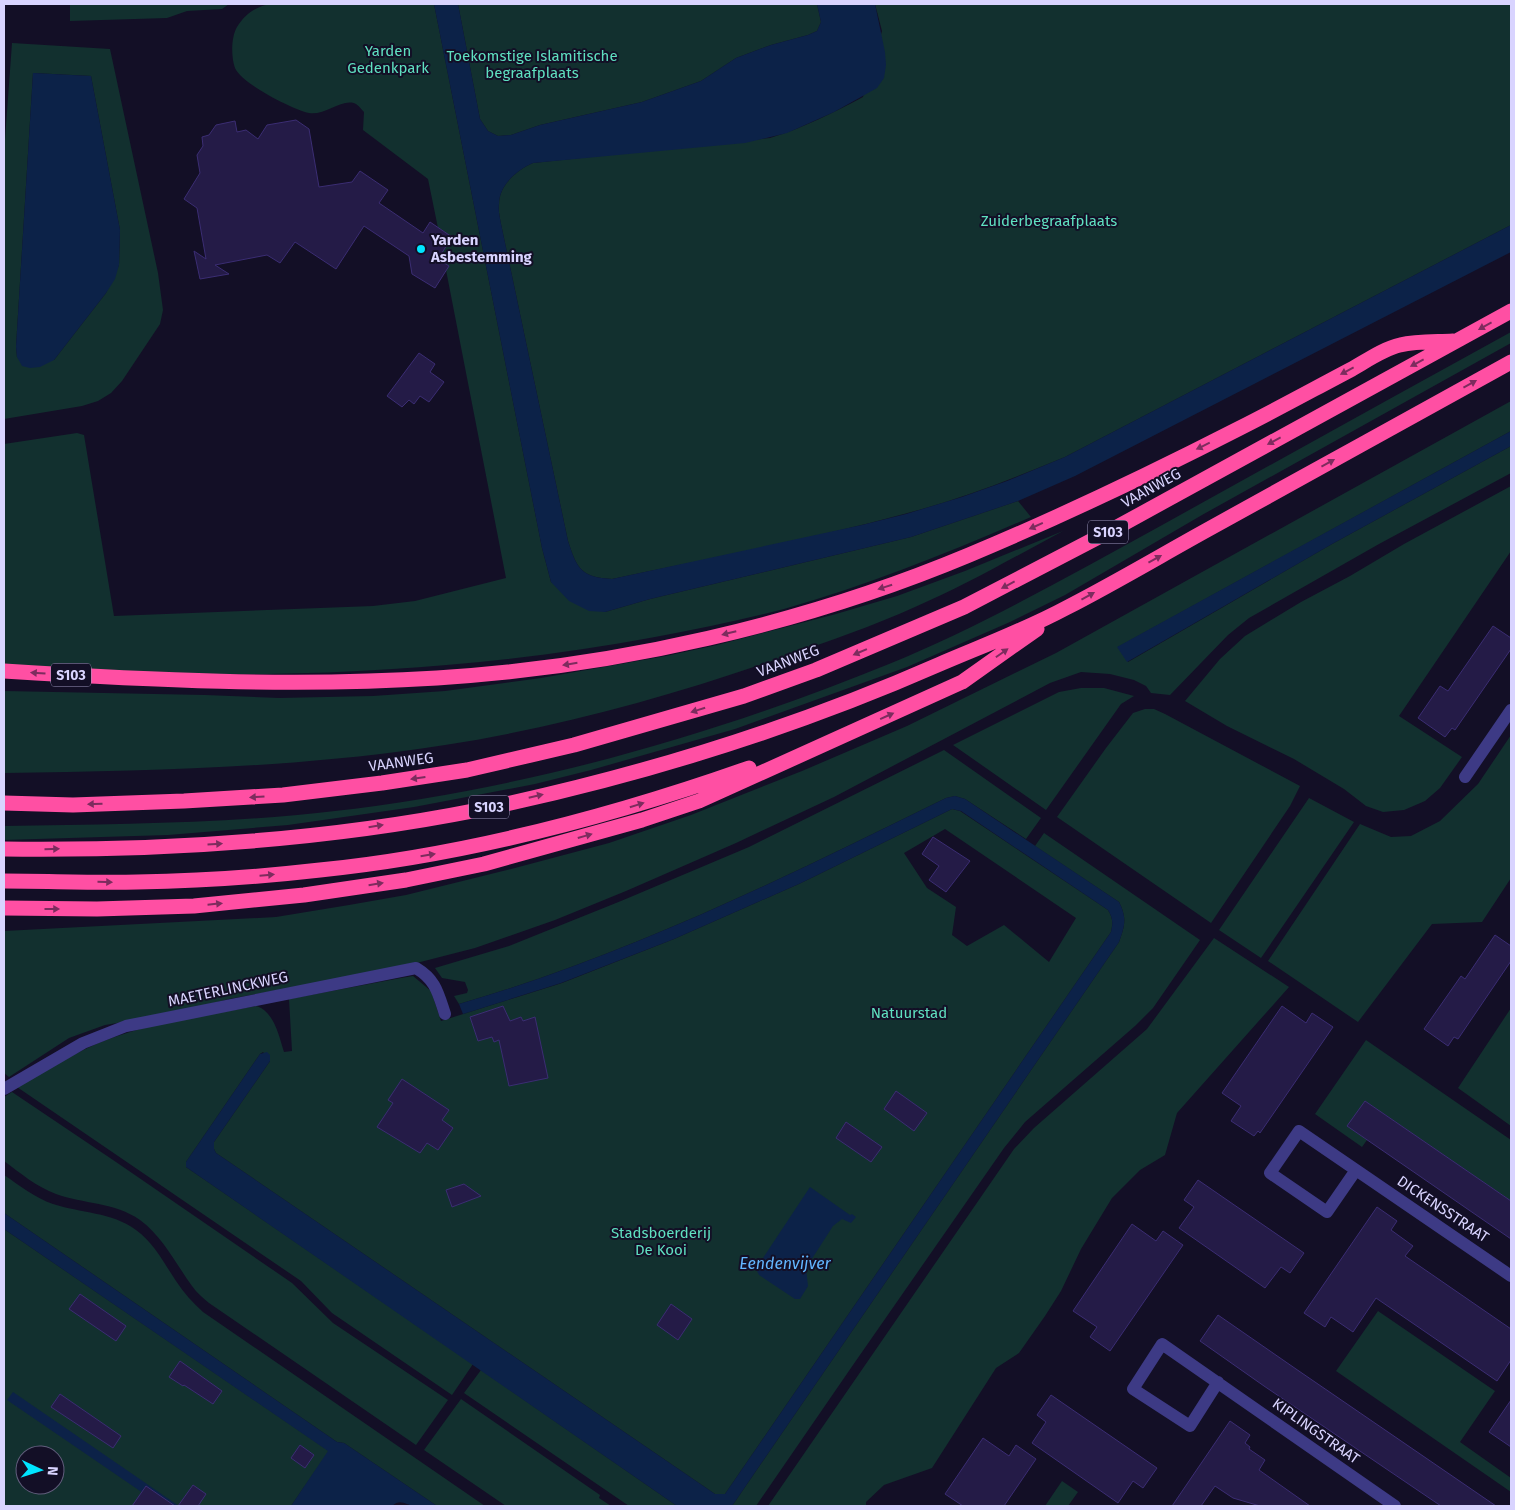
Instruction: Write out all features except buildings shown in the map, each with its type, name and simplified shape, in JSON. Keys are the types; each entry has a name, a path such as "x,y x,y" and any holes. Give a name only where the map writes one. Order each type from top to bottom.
{"highway":[{"name":"VAANWEG","path":"4,803 73,805 284,795 466,770 574,746 744,696 816,670 964,607 1092,540 1511,311"},
{"name":"S103","path":"4,671 139,679 271,682 439,678 551,666 675,646 794,615 891,585 934,569 1013,536 1126,484 1239,428 1397,345 1459,340"},
{"name":"S103","path":"4,848 162,847 261,840 364,828 478,810 683,759 788,725 907,678 1063,610 1511,362"},
{"name":"S103","path":"4,908 96,909 194,906 304,895 406,880 484,864 642,820 699,801 962,682 1063,610"},
{"name":"S103","path":"4,880 137,882 262,876 322,870 431,854 481,845 586,821 694,788 842,736"}],"street":[{"path":"1465,777 1511,710"},
{"name":"MAETERLINCKWEG","path":"4,1089 83,1043 126,1026 416,968 427,975 435,986 445,1014"},
{"name":"DICKENSSTRAAT","path":"1356,1170 1327,1212 1270,1173 1299,1130 1511,1276"},
{"name":"KIPLINGSTRAAT","path":"1218,1382 1190,1426 1133,1389 1162,1344 1218,1382 1395,1506"}],"green space":[{"path":"70,4 229,4 222,9 187,11 167,18 70,21"},
{"name":"Yarden Gedenkpark","path":"270,4 434,4 542,548 551,582 605,612 650,599 911,537 1018,501 1031,517 909,567 816,600 736,621 559,653 462,664 316,673 168,673 4,665 4,444 77,433 84,435 114,616 373,606 415,601 506,578 446,270 449,266 438,259 452,237 438,228 428,179 363,130 364,112 356,104 345,103 315,113 301,111 268,95 239,74 235,68 233,58 232,47 235,31 247,15 260,7"},
{"name":"Toekomstige Islamitische begraafplaats","path":"458,4 817,4 821,22 817,31 736,58 701,81 642,102 540,125 511,135 498,136 488,131 480,119"},
{"name":"Zuiderbegraafplaats","path":"875,4 1511,4 1511,225 1065,457 1005,481 925,508 795,540 612,579 593,576 582,570 578,565 568,541 499,214 502,191 515,174 533,163 770,138 806,125 840,109 863,97 882,31"},
{"path":"12,43 110,49 158,273 163,310 160,324 122,381 111,393 98,401 82,406 4,419 4,153","holes":["33,73 91,76 120,230 119,265 106,293 54,360 17,357 16,347"]},
{"path":"1511,332 1511,343 1202,515 1065,595 1010,622 907,667 735,729 535,784 414,807 288,825 168,835 4,840 4,826 170,823 252,819 335,811 406,801 548,774 686,736 755,714 889,664 959,633 1096,561"},
{"path":"1511,401 1511,431 1118,647 1128,662 1332,544 1511,446 1511,473 1379,544 1249,618 1228,635 1170,695 1151,693 1146,686 1134,680 1110,674 1081,672 1050,683 834,797 736,843 555,920 475,948 397,968 229,999 171,1014 105,1025 69,1038 9,1077 4,1073 4,931 276,917 349,905 406,895 515,868 609,843 691,815 802,771 907,726 1056,653"},
{"path":"1511,486 1511,551 1399,716 1462,757 1440,788 1425,801 1404,810 1383,812 1366,806 1344,789 1294,759 1227,726 1185,701 1220,659 1245,636 1301,602"},
{"path":"1063,531 953,590 867,627 786,656 660,697 532,729 445,745 335,759 225,767 4,773 4,691 279,698 373,696 445,691 541,678 717,645 836,614 897,596 965,571"},
{"path":"1081,688 1104,688 1134,696 1121,704 1046,810 953,745 1059,692"},
{"path":"1145,709 1154,709 1165,714 1300,786 1290,806 1211,923 1057,817 1133,713"},
{"path":"1511,735 1511,878 1482,922 1432,924 1358,1022 1268,961 1360,824 1391,837 1411,836 1440,821 1478,784"},
{"path":"944,750 1041,818 1026,839 965,799 955,796 946,798 707,912 585,962 522,984 459,1004 454,996 467,993 468,990 465,982 442,978 435,968 509,946 749,847"},
{"path":"1309,798 1354,822 1261,958 1219,930"},
{"name":"Stadsboerderij De Kooi","path":"952,809 960,811 1108,910 1112,918 1112,926 1111,932 725,1494 715,1494 216,1153 214,1142 270,1061 263,1052 186,1162 186,1167 473,1364 452,1395 332,1313 301,1281 17,1087 73,1055 109,1039 163,1023 256,1006 267,1013 275,1025 284,1052 292,1051 289,999 413,976 431,991 441,1021 562,983 674,939 801,883","holes":["945,829 1076,918 1049,962 1004,925 967,946 952,935 956,907 927,888 904,853"]},
{"path":"1044,833 1200,940 1153,1008 1025,1122 1004,1148 756,1506 732,1506 1119,942 1124,922 1119,902 1035,846"},
{"path":"1214,938 1289,987 1177,1113 1165,1155 1140,1170 1112,1198 1081,1249 1061,1291 1045,1316 1019,1353 996,1368 932,1468 884,1485 866,1502 866,1506 768,1506 1014,1149 1034,1128 1147,1029"},
{"path":"1511,1008 1511,1126 1458,1088"},
{"path":"1366,1040 1511,1140 1511,1201 1365,1101 1348,1126 1367,1140 1362,1147 1315,1114"},
{"path":"12,1092 292,1283 333,1323 448,1400 416,1445 209,1303 194,1289 156,1234 140,1220 110,1206 66,1197 42,1188 4,1161 4,1097"},
{"path":"4,1175 27,1191 53,1204 106,1216 127,1224 136,1230 153,1247 182,1290 203,1312 485,1506 437,1506 344,1443 337,1442 4,1213"},
{"path":"4,1229 329,1451 291,1506 4,1506"},
{"path":"1378,1311 1495,1391 1460,1442 1511,1478 1511,1492 1336,1371"},
{"path":"481,1370 677,1506 629,1506 464,1393"},
{"path":"461,1399 600,1495 599,1498 611,1506 506,1506 424,1450"},
{"path":"1062,1481 1078,1492 1068,1506 1045,1506"}],"water":[{"path":"434,4 458,4 480,119 488,131 498,136 511,135 540,125 642,102 701,81 736,58 817,31 821,22 817,4 875,4 885,52 884,78 877,88 834,112 787,133 745,143 533,163 515,174 502,191 499,214 568,541 578,565 582,570 593,576 612,579 862,525 962,497 1065,457 1511,225 1511,252 1075,476 1018,501 911,537 650,599 605,612 589,611 569,601 551,582 542,548"},
{"path":"33,73 91,76 120,230 119,265 115,279 106,293 54,360 40,367 30,368 22,366 17,357 16,347"},
{"path":"1511,431 1511,446 1332,544 1127,662 1117,647"},
{"path":"955,796 965,799 1119,902 1124,917 1121,936 1119,942 732,1506 677,1506 186,1167 186,1162 260,1054 267,1052 270,1055 270,1061 214,1142 216,1153 715,1494 725,1494 1111,932 1112,921 1110,913 961,811 952,809 801,883 674,939 561,983 463,1014 459,1004 585,962 646,938 767,885 946,798"},
{"name":"Eendenvijver","path":"810,1187 850,1215 852,1214 856,1217 851,1223 842,1219 833,1226 806,1268 808,1286 800,1299 795,1299 759,1275 757,1267"},
{"path":"4,1213 337,1442 344,1443 437,1506 418,1506 398,1502 392,1506 291,1506 328,1451 4,1229"},
{"path":"13,1392 179,1506 162,1506 7,1400"}],"place":[{"name":"Yarden Asbestemming","path":"421,249"}],"park label":[{"name":"Natuurstad","path":"909,1013"}]}
